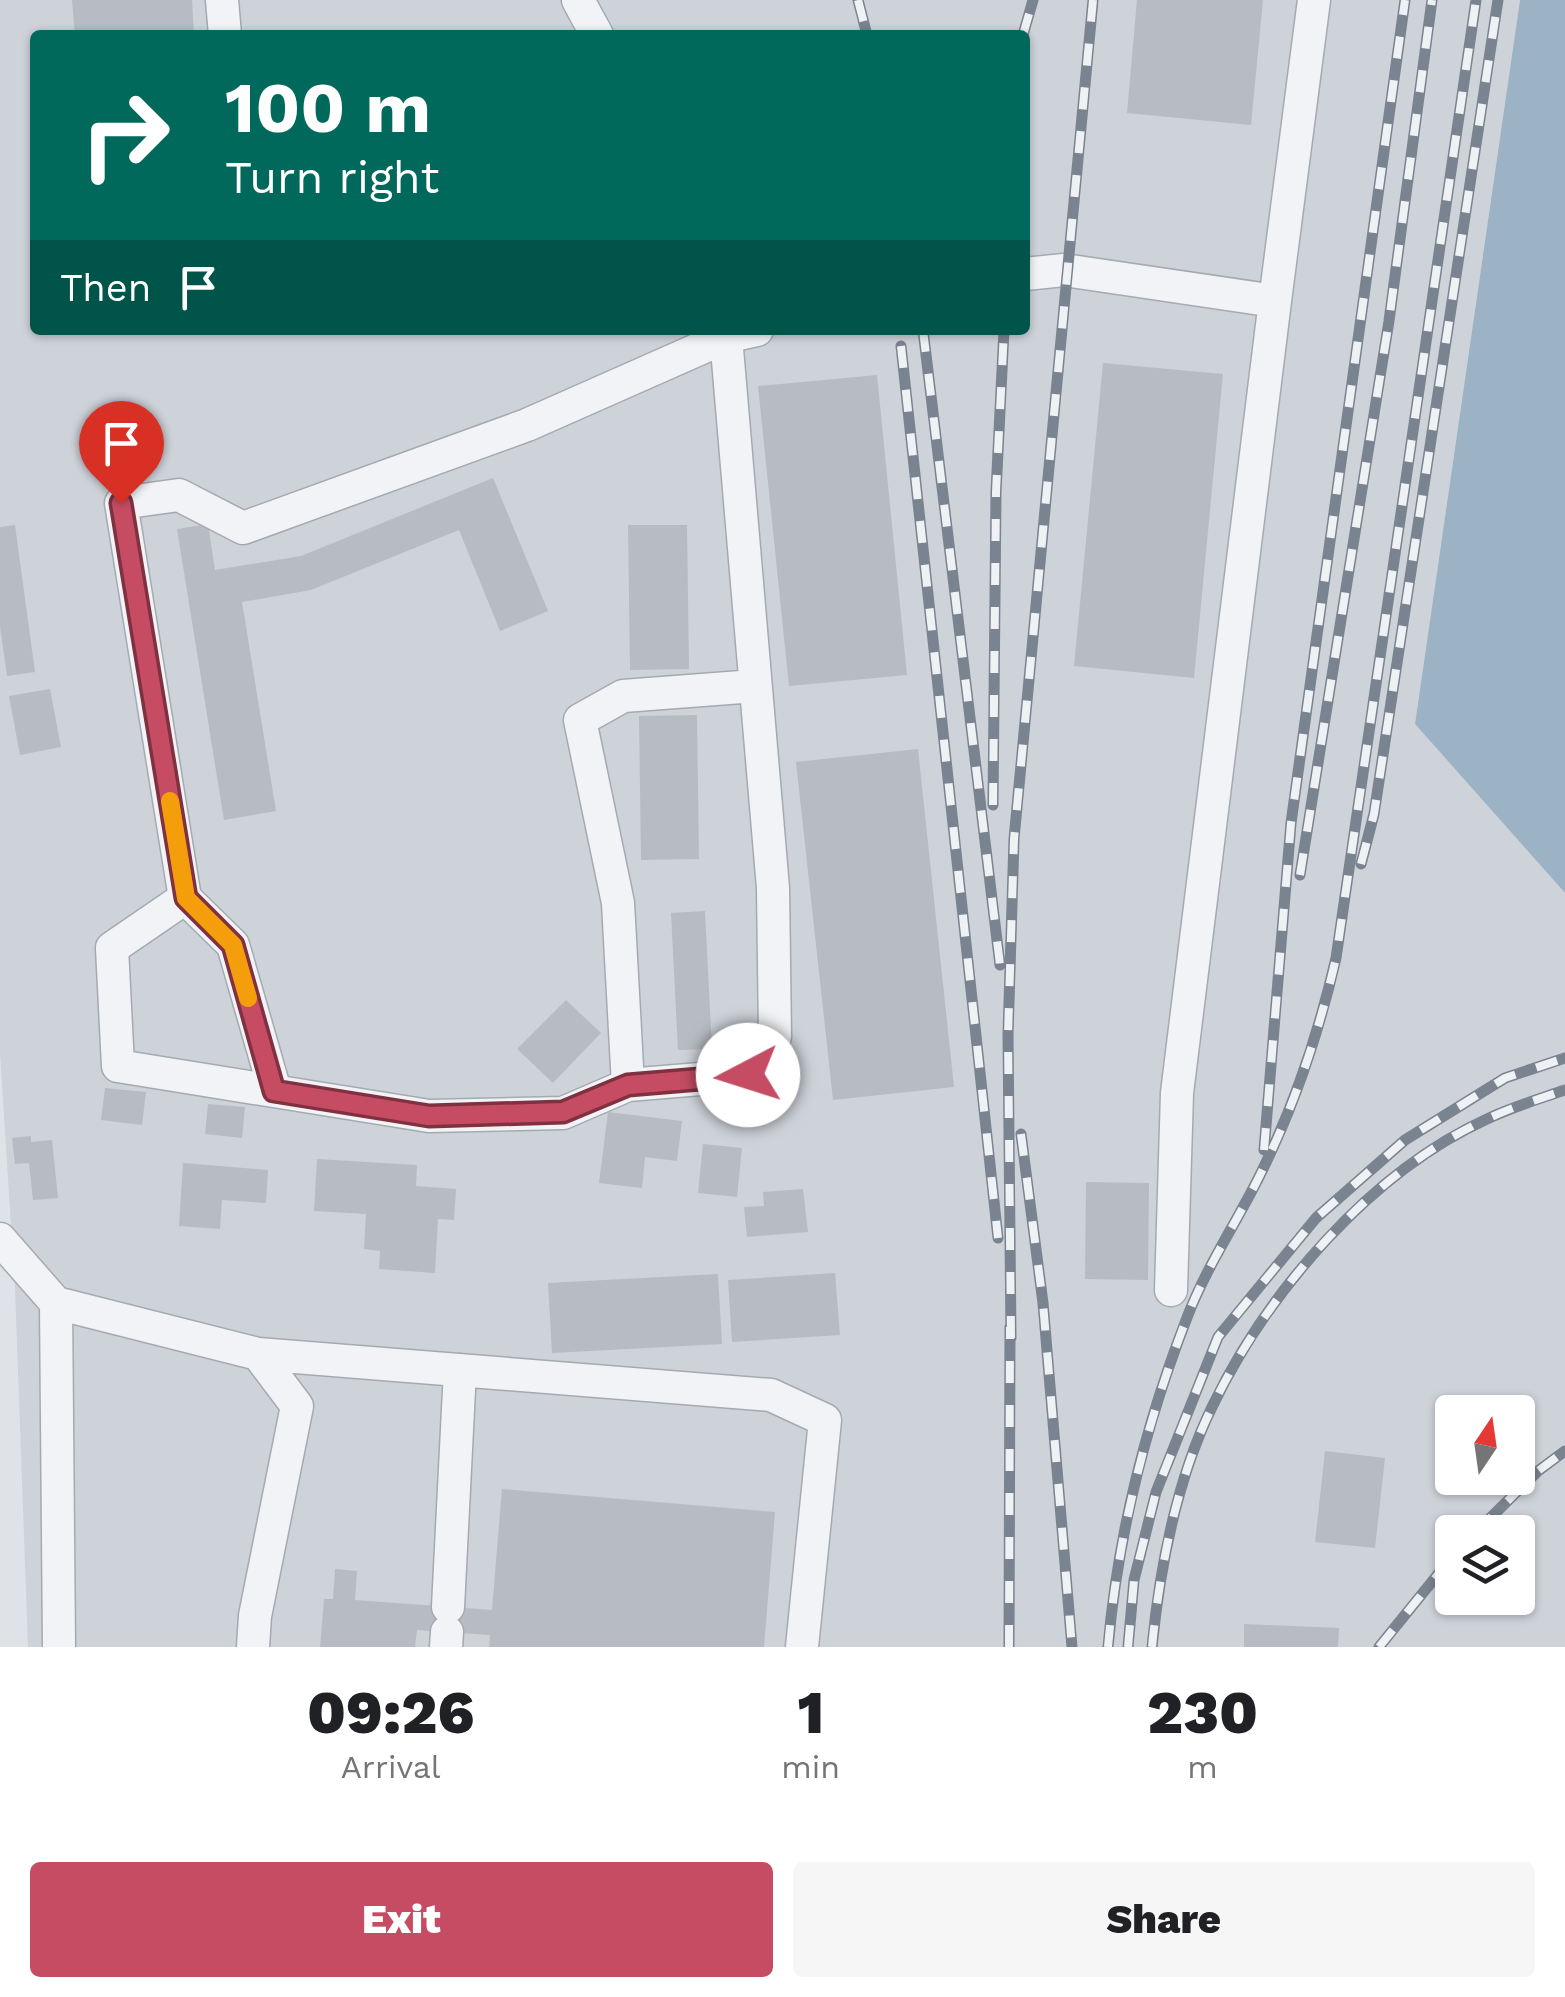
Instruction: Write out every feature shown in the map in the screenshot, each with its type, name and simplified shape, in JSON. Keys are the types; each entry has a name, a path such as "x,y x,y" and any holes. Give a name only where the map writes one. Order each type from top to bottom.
{"lane":[{"path":"222,0 225,30"},
{"path":"578,0 594,30"},
{"path":"1171,1290 1177,1093 1314,0"},
{"path":"1030,273 1064,270 1275,301"},
{"path":"274,1091 233,945 186,898 121,503 179,494 242,528 528,426 739,335"},
{"path":"186,898 112,948 118,1066 429,1116 563,1112 628,1085 748,1075 775,1036 773,888 756,686 741,335"},
{"path":"628,1085 618,903 580,720 623,696 756,686"},
{"path":"0,1239 56,1302 258,1354 771,1395 825,1420 802,1647"},
{"path":"56,1302 59,1647"},
{"path":"253,1647 255,1616 297,1406 258,1354"},
{"path":"447,1629 460,1370"}],"shaded area":[{"path":"0,0 1520,0 1415,724 1565,893 1565,1647 28,1647 15,1288 0,1053"}],"water":[{"path":"1520,0 1565,0 1565,893 1415,724"}],"building":[{"path":"72,0 192,0 194,30 75,30"},
{"path":"1137,0 1263,0 1251,125 1127,113"},
{"path":"1103,363 1223,374 1194,678 1074,666"},
{"path":"877,375 907,675 789,686 758,386"},
{"path":"493,478 548,611 500,631 459,530 311,590 242,602 276,811 224,820 177,529 208,524 215,570 301,556"},
{"path":"15,525 35,672 7,676 0,627 0,527"},
{"path":"628,525 687,525 689,669 630,670"},
{"path":"50,689 61,747 20,755 9,696"},
{"path":"697,715 699,859 641,860 639,716"},
{"path":"918,749 954,1087 833,1100 796,762"},
{"path":"705,911 712,1049 678,1050 671,913"},
{"path":"566,1000 601,1033 553,1083 517,1049"},
{"path":"105,1088 146,1092 142,1125 101,1120"},
{"path":"208,1104 245,1107 242,1138 205,1134"},
{"path":"608,1112 682,1121 677,1161 645,1157 642,1188 599,1183"},
{"path":"31,1136 31,1142 52,1140 58,1198 33,1200 29,1163 15,1164 12,1138"},
{"path":"703,1144 742,1148 737,1197 698,1193"},
{"path":"317,1159 417,1165 416,1186 456,1189 454,1220 438,1219 435,1273 379,1269 380,1251 364,1249 366,1214 314,1211"},
{"path":"183,1163 268,1170 266,1203 222,1200 220,1229 179,1226"},
{"path":"1086,1182 1149,1183 1148,1280 1085,1279"},
{"path":"803,1189 808,1232 747,1237 744,1207 764,1206 763,1192"},
{"path":"835,1273 840,1335 732,1342 728,1280"},
{"path":"718,1274 722,1344 552,1353 548,1283"},
{"path":"1325,1451 1385,1458 1375,1548 1315,1542"},
{"path":"502,1489 775,1512 764,1647 489,1647 490,1635 417,1630 415,1647 320,1647 324,1599 333,1599 335,1569 357,1571 355,1600 492,1610"},
{"path":"1244,1624 1339,1628 1338,1647 1244,1647"}],"railway":[{"path":"858,0 866,30"},
{"path":"1024,30 1033,0"},
{"path":"1011,1338 1008,1035 1014,839 1093,0"},
{"path":"1264,1150 1291,823 1405,0"},
{"path":"1300,875 1389,321 1432,0"},
{"path":"1108,1647 1119,1562 1136,1478 1173,1355 1213,1261 1285,1121 1314,1040 1336,958 1476,0"},
{"path":"1361,864 1374,814 1498,0"},
{"path":"924,335 1000,965"},
{"path":"993,805 996,492 1004,335"},
{"path":"901,346 998,1238"},
{"path":"1128,1647 1134,1580 1156,1492 1218,1337 1316,1218 1405,1140 1505,1078 1565,1058"},
{"path":"1152,1647 1172,1523 1200,1433 1236,1362 1293,1278 1327,1239 1403,1170 1487,1119 1565,1090"},
{"path":"1021,1134 1043,1303 1072,1647"},
{"path":"1009,1647 1010,1327"},
{"path":"1493,1515 1538,1471 1565,1451"},
{"path":"1379,1647 1435,1578"}],"slow traffic":[{"path":"170,801 186,898 233,945 248,998"}],"route":[{"path":"121,503 186,898 233,945 274,1091 429,1116 563,1112 628,1085 748,1075"}]}
